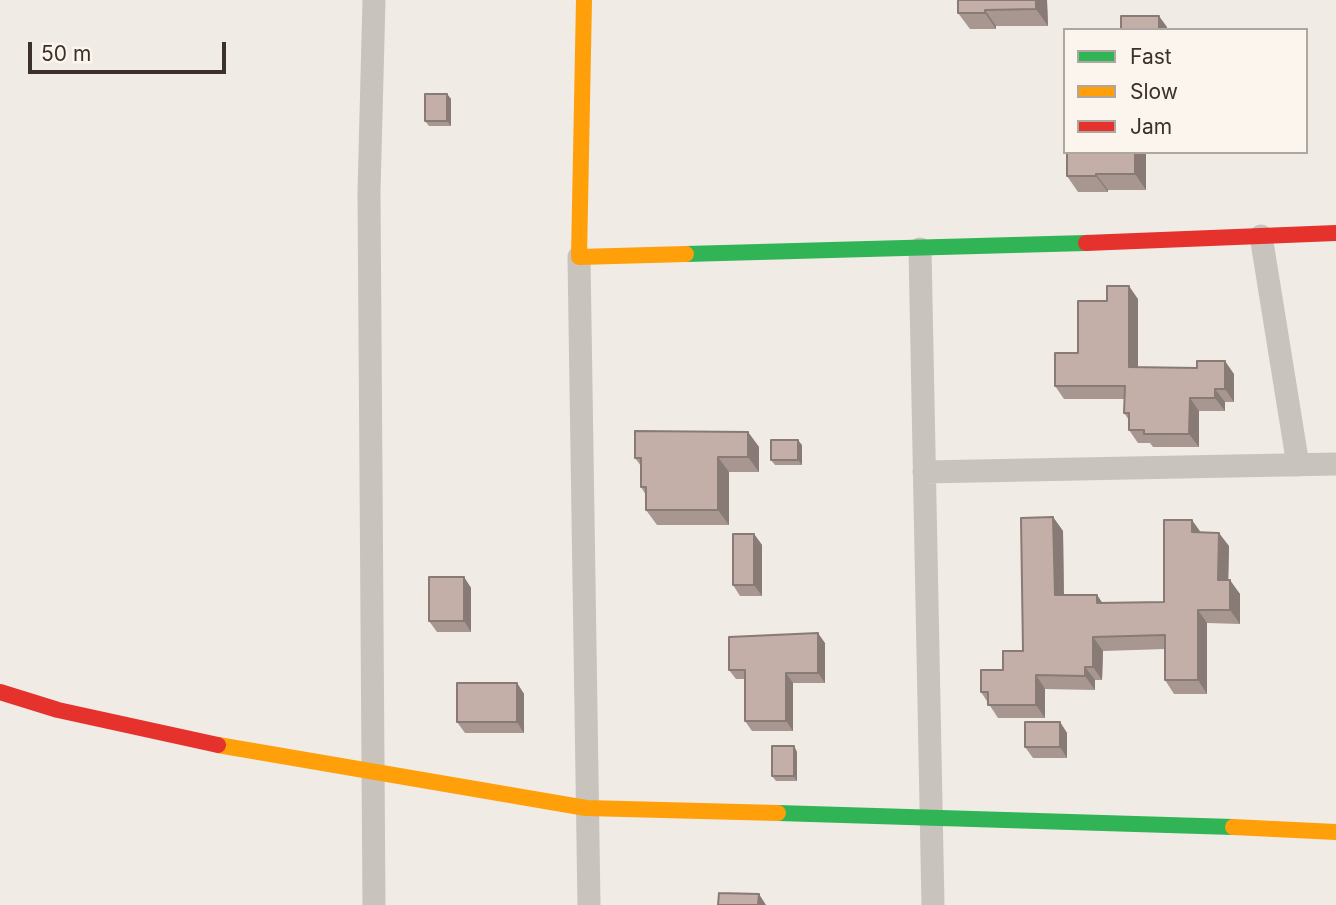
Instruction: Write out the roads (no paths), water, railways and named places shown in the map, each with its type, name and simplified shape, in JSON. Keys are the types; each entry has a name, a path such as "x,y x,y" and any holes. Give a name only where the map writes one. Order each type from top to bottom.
{"street":[{"path":"374,0 369,192 374,905"},
{"path":"584,0 579,257 589,905"},
{"path":"579,257 920,249 1336,233"},
{"path":"1261,236 1298,465"},
{"path":"920,249 933,905"},
{"path":"924,472 1336,464"},
{"path":"0,692 58,710 172,737 586,808 1336,832"}]}
